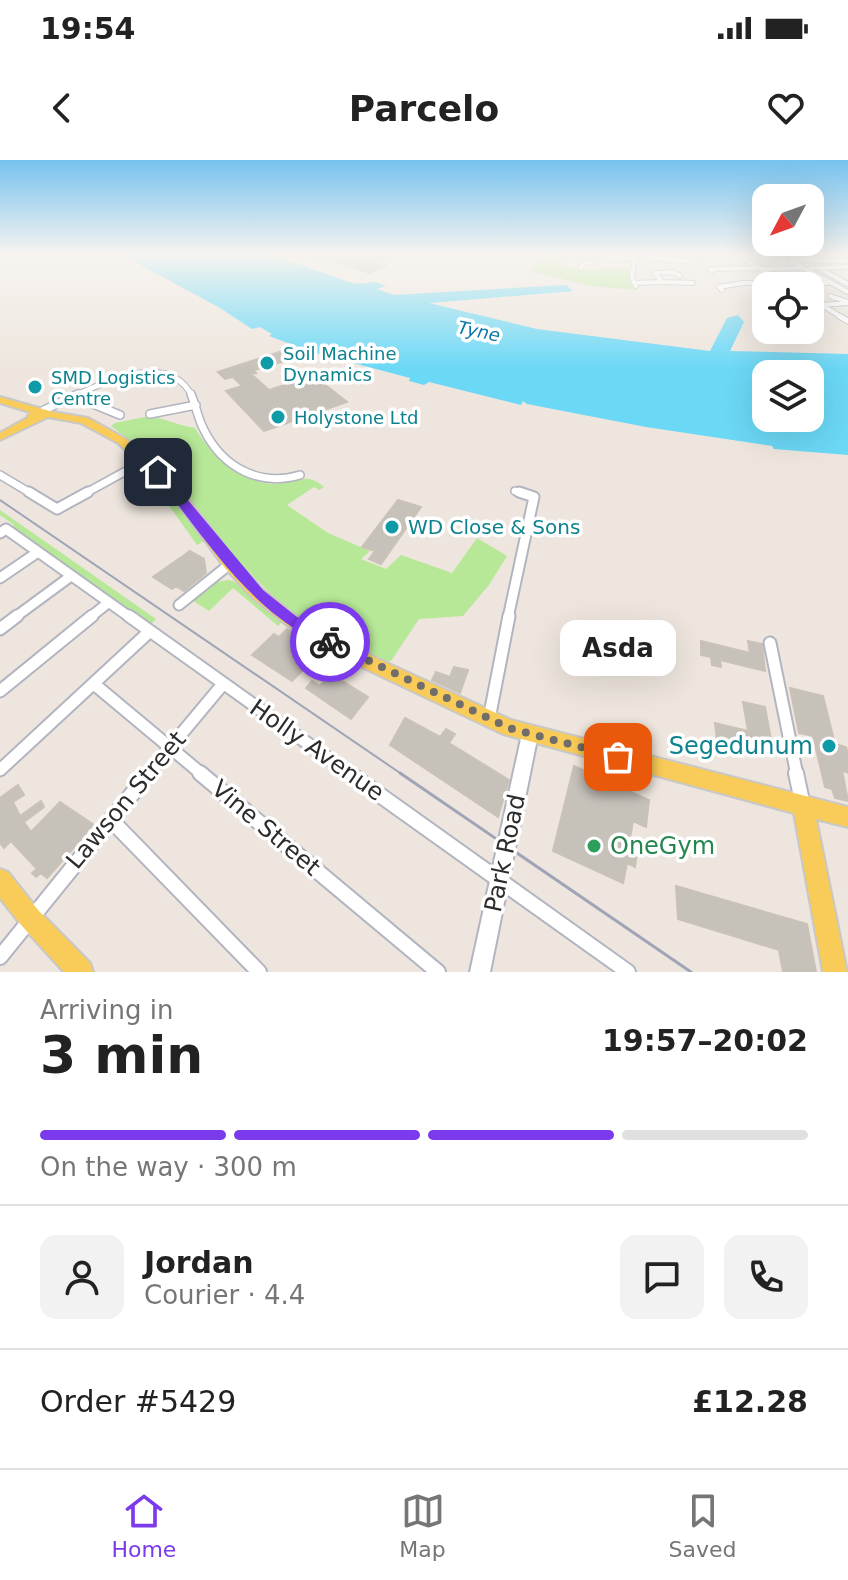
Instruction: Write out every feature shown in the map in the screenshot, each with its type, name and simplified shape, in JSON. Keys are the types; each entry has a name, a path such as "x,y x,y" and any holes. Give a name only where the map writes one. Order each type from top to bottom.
{"main road":[{"path":"0,400 101,427 146,460 170,484 230,564 258,594 292,621 370,663 489,719 530,734 848,817"},
{"path":"0,437 40,413"},
{"path":"803,806 835,972"},
{"path":"0,880 30,918 81,972"}],"street":[{"path":"830,296 836,295 848,303"},
{"path":"824,305 848,303"},
{"path":"824,307 848,321"},
{"path":"40,413 78,394 140,374 170,375 187,386 205,433 235,464 252,476 276,480 300,475"},
{"path":"78,394 81,399 120,415"},
{"path":"150,414 196,405"},
{"path":"0,475 57,509 146,460"},
{"path":"489,719 534,497 515,491"},
{"name":"Holly Avenue","path":"3,531 38,552 628,972"},
{"path":"0,578 38,552"},
{"path":"179,605 230,564"},
{"path":"0,629 71,576"},
{"path":"0,691 108,603"},
{"path":"0,770 149,632"},
{"path":"770,643 803,806"},
{"name":"Vine Street","path":"94,684 438,972"},
{"name":"Lawson Street","path":"0,957 223,684"},
{"name":"Park Road","path":"480,972 530,734"},
{"path":"111,820 259,972"}],"green space":[{"path":"149,416 195,428 219,458 252,480 277,484 307,479 318,482 324,487 319,490 314,487 287,505 328,533 370,551 361,559 386,569 401,555 452,573 477,538 507,556 489,585 463,616 419,619 391,661 384,662 301,618 276,599 235,558 170,472 111,426"},
{"path":"130,471 148,472 168,487 204,541 197,545 155,486 130,475"},
{"path":"0,510 156,619 148,628 12,528 14,525 0,515"},
{"path":"229,580 282,622 278,626 233,588 209,611 193,601 216,582"}],"water":[{"name":"Tyne","path":"192,293 550,293 429,303 537,329 710,351 727,318 738,315 744,322 730,351 848,354 848,455 774,449 772,446 646,427 523,401 521,405 429,382 424,385 409,381 410,378 312,352 269,336 272,334 260,327 252,329"}],"building":[{"name":"Holystone Ltd","path":"282,351 291,351 299,357 254,370 256,373 251,374 269,390 314,376 347,402 264,431 226,391 242,386 233,377 225,379 218,372"},
{"name":"WD Close & Sons","path":"398,500 421,507 381,564 369,559 375,551 362,547"},
{"path":"190,551 204,559 206,573 184,591 176,586 172,589 153,577"},
{"path":"287,629 301,636 292,645 314,659 292,681 252,655 274,634 279,637"},
{"path":"701,641 750,653 748,641 762,644 765,671 720,660 721,667 712,665 711,657 701,655"},
{"path":"454,667 468,670 460,693 432,680 436,672 450,677"},
{"path":"331,674 368,697 351,719 306,688 312,681 320,686"},
{"name":"Segedunum","path":"790,688 823,696 835,744 846,747 848,754 848,773 842,770 848,801 835,798 832,789 825,787 813,736 799,733"},
{"path":"743,702 765,707 774,756 717,741 715,723 748,731"},
{"path":"405,718 440,737 446,729 455,734 449,743 509,780 498,817 390,745"},
{"path":"574,766 649,800 646,827 633,821 629,844 638,847 635,867 627,863 623,883 553,851"},
{"path":"18,785 24,795 13,802 20,816 41,801 44,807 24,822 31,832 60,802 94,825 47,878 41,873 36,877 32,873 37,869 11,841 4,848 0,843 0,798"},
{"path":"676,886 807,924 816,972 783,972 779,950 678,919"}],"tram line":[{"path":"0,500 403,775"},
{"path":"400,773 691,972"}],"way so far":[{"path":"330,642 509,728 618,757"}],"place":[{"name":"Soil Machine Dynamics","path":"267,363"},
{"name":"SMD Logistics Centre","path":"35,387"},
{"name":"Holystone Ltd","path":"278,417"},
{"name":"WD Close & Sons","path":"392,527"},
{"name":"Segedunum","path":"829,746"},
{"name":"Asda","path":"618,757"},
{"name":"OneGym","path":"594,846"}],"route":[{"path":"158,472 230,564 258,594 292,621 330,642"}]}
